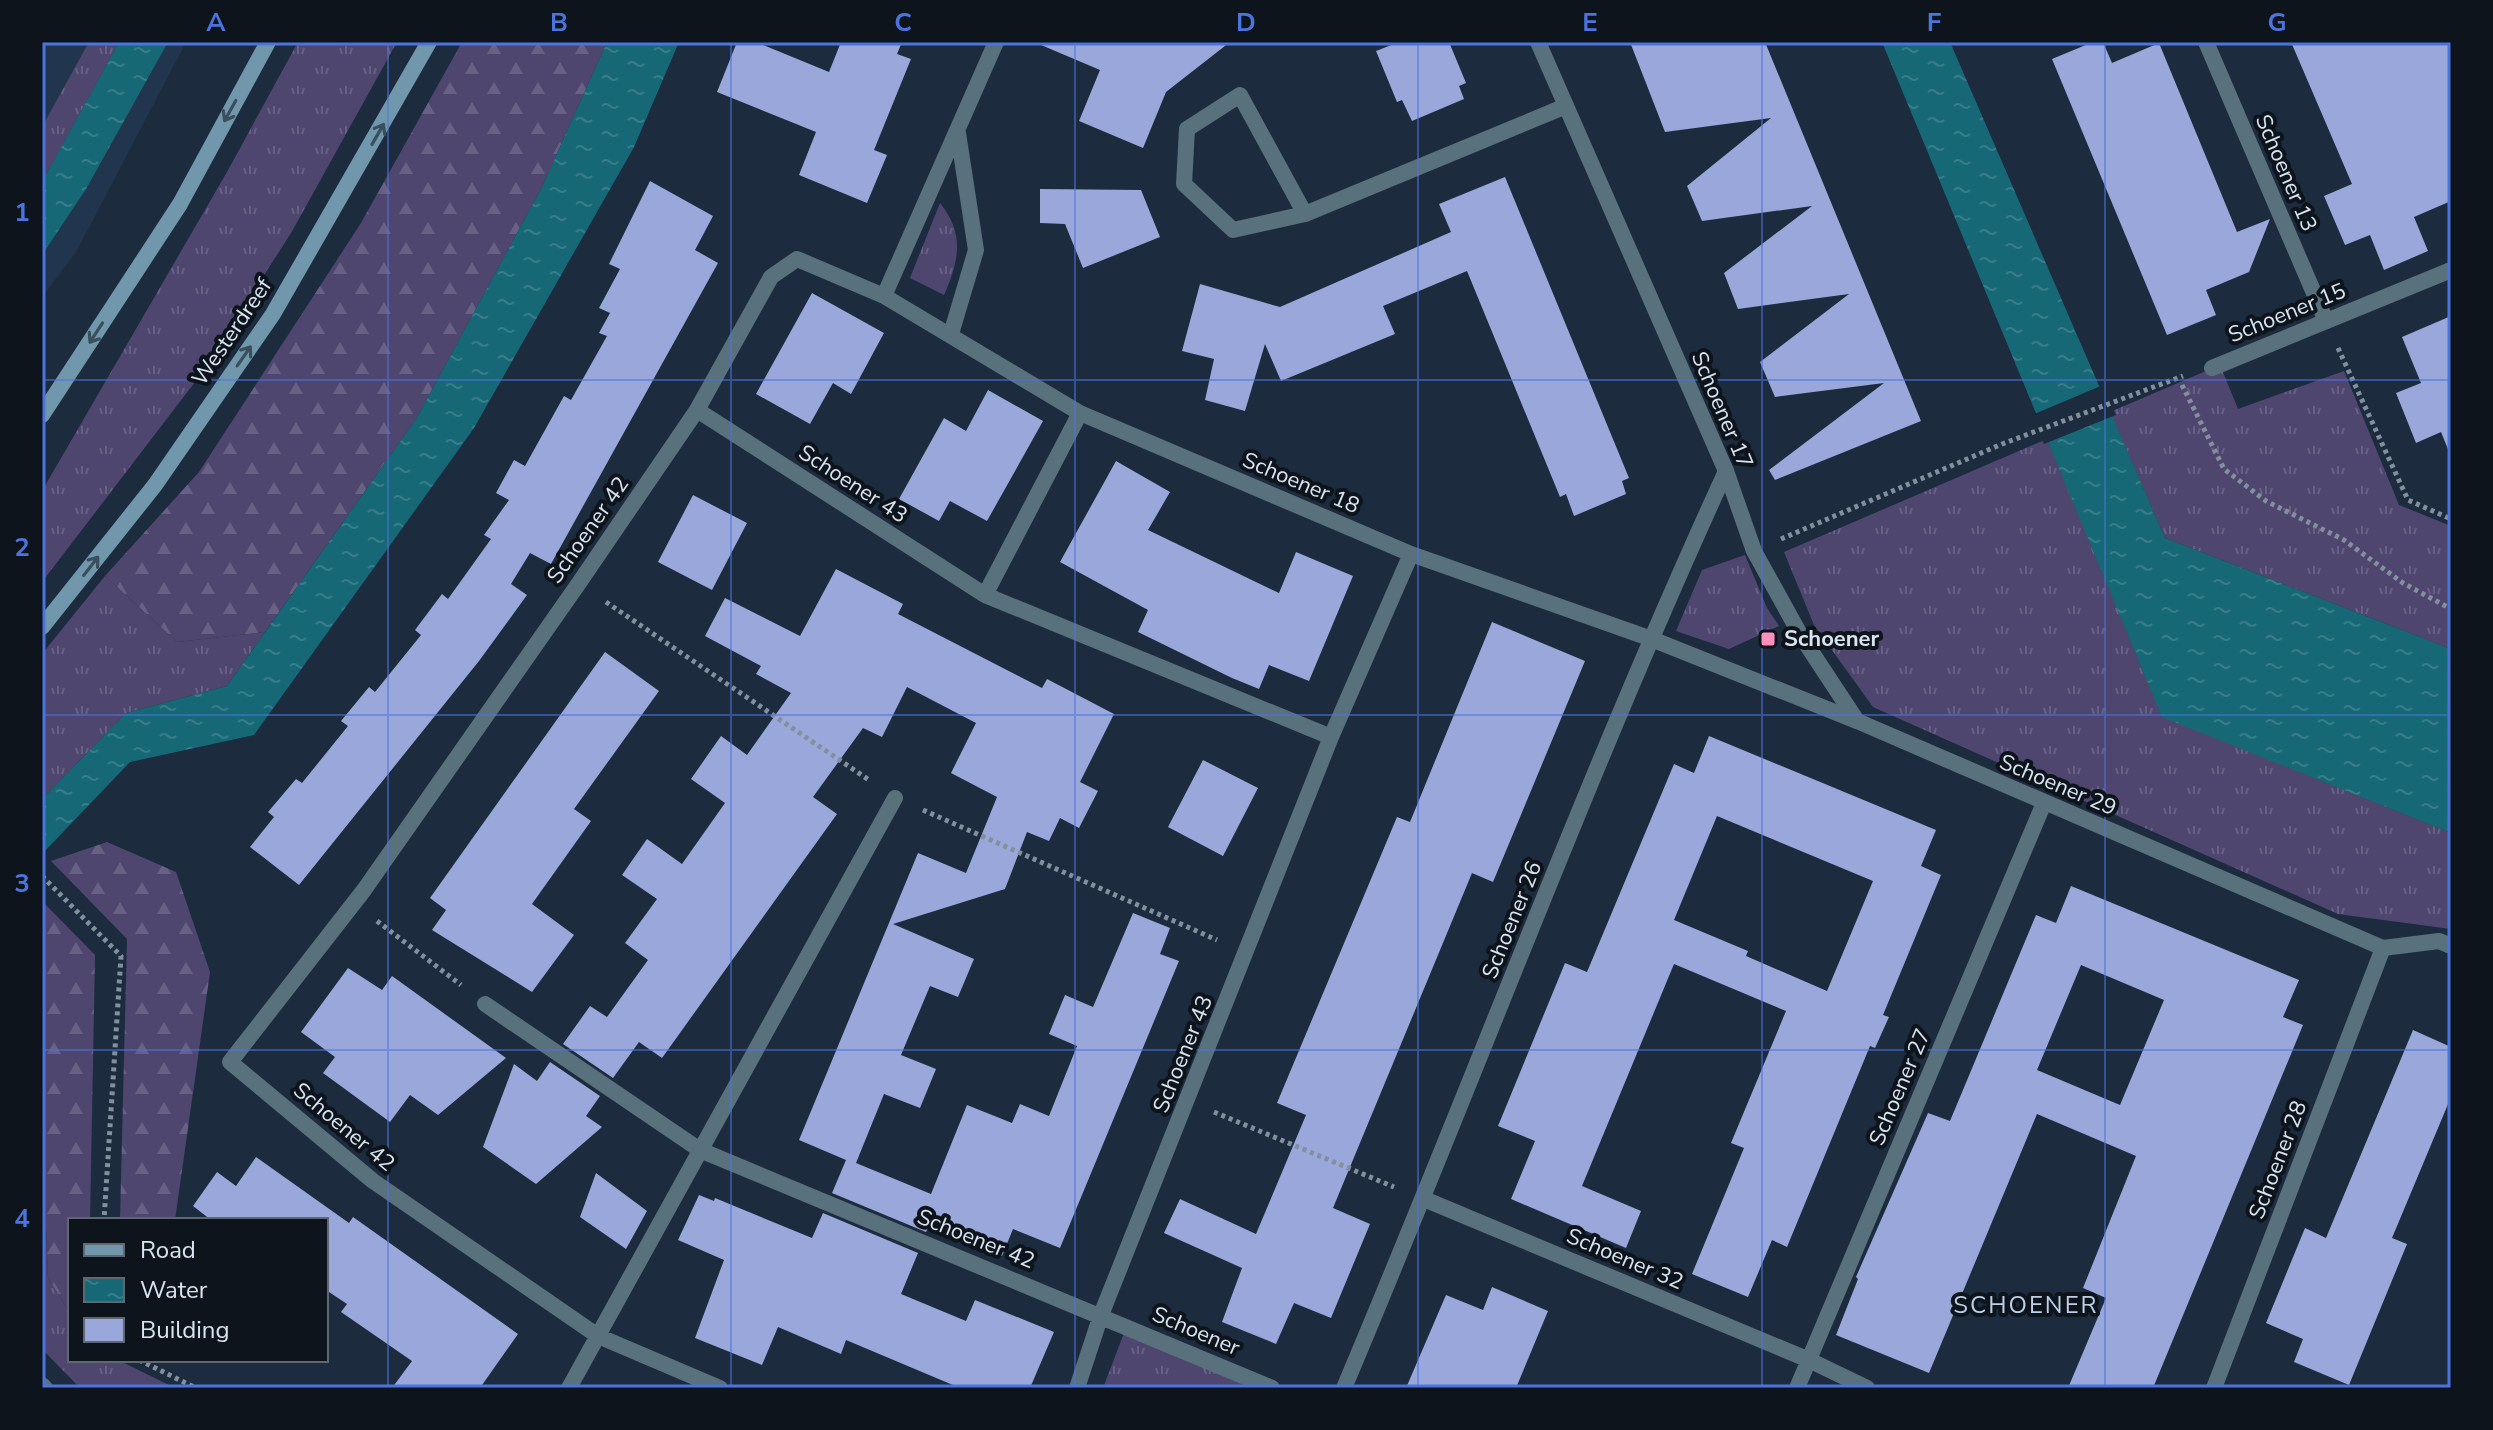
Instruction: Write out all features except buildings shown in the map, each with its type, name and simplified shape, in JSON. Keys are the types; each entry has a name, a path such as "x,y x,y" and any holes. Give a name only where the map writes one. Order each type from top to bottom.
{"main road":[{"path":"42,415 180,204 268,42"},
{"name":"Westerdreef","path":"42,627 155,485 273,314 429,42"}],"street":[{"path":"884,296 996,42"},
{"name":"Schoener 17","path":"1538,42 1726,471 1754,551 1801,636 1857,721"},
{"name":"Schoener 13","path":"2206,42 2326,321"},
{"path":"1305,214 1240,95 1187,129 1184,184 1233,230 1305,214 1566,106"},
{"path":"951,334 976,250 958,133"},
{"name":"Schoener 42","path":"598,1336 373,1181 230,1062 354,903 697,410 771,277 797,259 884,296"},
{"name":"Schoener 15","path":"2212,368 2451,270"},
{"name":"Schoener 18","path":"884,296 1080,413 1411,554 1649,638"},
{"name":"Schoener 43","path":"697,410 985,595 1331,737"},
{"path":"985,595 1080,413"},
{"name":"Schoener 26","path":"1344,1388 1424,1199 1649,638 1726,471"},
{"name":"Schoener 43","path":"1077,1388 1101,1315 1331,737 1411,554"},
{"name":"Schoener 29","path":"1649,638 1857,721 2383,948"},
{"path":"569,1388 895,798"},
{"name":"Schoener 27","path":"1797,1388 2044,803"},
{"path":"2383,948 2439,941 2451,946"},
{"name":"Schoener 28","path":"2214,1388 2383,948"},
{"name":"Schoener 42","path":"485,1004 700,1150 1101,1315"},
{"name":"Schoener 32","path":"1424,1199 1809,1360"},
{"name":"Schoener","path":"1101,1315 1272,1388"},
{"path":"598,1336 720,1388"},
{"path":"1809,1360 1867,1388"}],"path":[{"path":"2326,321 2408,500 2451,519"},
{"name":"Schoener 15","path":"1754,551 2002,444 2178,377 2212,368"},
{"path":"2178,377 2224,469 2266,501 2344,540 2403,583 2451,609"},
{"path":"42,876 121,956 104,1218"},
{"path":"354,903 485,1004"},
{"path":"1187,1101 1424,1199"},
{"path":"143,1362 196,1388"}],"shaded area":[{"path":"42,42 186,42 76,252 42,297"}],"green space":[{"path":"89,42 119,42 42,182 42,127"},
{"path":"298,42 397,42 291,233 198,378 42,582 42,491 227,172"},
{"path":"462,42 607,42 541,189 416,419 265,632 177,642 105,576 199,472 361,223"},
{"path":"940,203 953,226 957,248 944,295 910,278"},
{"path":"2220,365 2238,409 2344,371 2399,505 2451,526 2451,649 2165,538 2110,412"},
{"path":"2047,439 2162,716 2451,833 2451,929 2338,914 1873,707 1814,625 1784,552"},
{"path":"1745,555 1767,608 1779,626 1729,649 1676,631 1702,570"},
{"path":"105,576 177,642 265,632 227,686 126,713 42,799 42,654"},
{"path":"107,842 176,872 210,972 175,1218 120,1218 127,939 51,861"},
{"path":"42,901 95,955 90,1218 68,1218 68,1310 48,1278 42,1125"},
{"path":"42,1125 48,1278 68,1310 68,1362 122,1362 175,1388 80,1388 42,1349"},
{"path":"1129,1320 1287,1388 1103,1388"}],"water":[{"path":"119,42 168,42 86,189 42,255 42,182"},
{"path":"607,42 679,42 634,147 474,428 254,735 130,762 43,853 42,799 126,713 227,686 416,419 541,189"},
{"path":"1882,42 1950,42 2165,538 2451,649 2451,833 2162,717"}],"pier":[{"path":"2103,385 2116,415 2044,444 2032,415"}],"place":[{"name":"Schoener","path":"1768,639"}],"district":[{"name":"SCHOENER","path":"2026,1305"}]}
